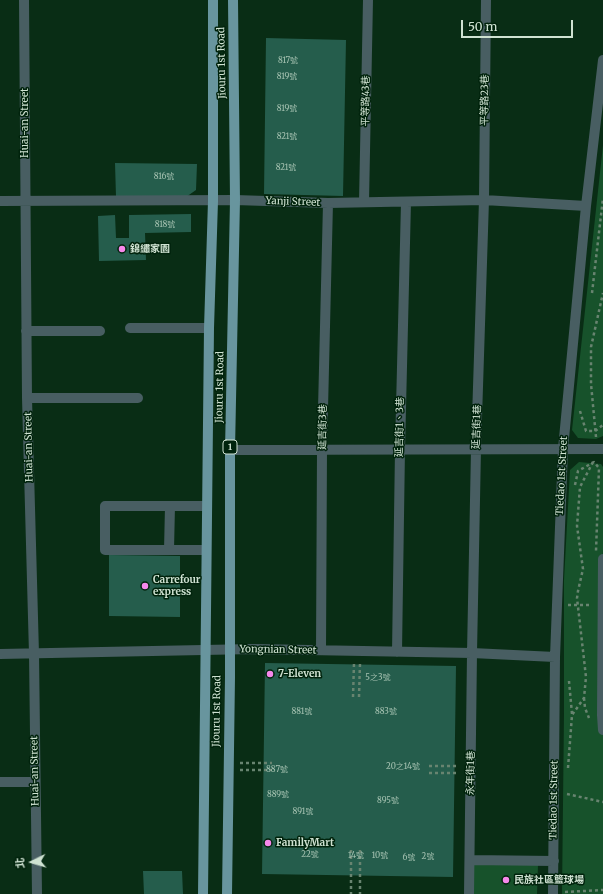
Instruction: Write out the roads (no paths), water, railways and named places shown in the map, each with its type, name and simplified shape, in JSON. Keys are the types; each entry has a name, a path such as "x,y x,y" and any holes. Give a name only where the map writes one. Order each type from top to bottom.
{"main road":[{"name":"Jiouru 1st Road","path":"203,894 209,328 213,201 213,0"},
{"name":"Jiouru 1st Road","path":"227,894 230,649 230,450 235,200 234,0"}],"street":[{"name":"Huai-an Street","path":"24,0 26,331 34,654 36,894"},
{"name":"平等路43巷","path":"364,202 368,0"},
{"name":"平等路23巷","path":"484,200 486,0"},
{"name":"Tiedao 1st Street","path":"553,894 555,657 563,605 563,449 586,206 603,60"},
{"name":"Yanji Street","path":"0,201 235,200 328,203 484,200 586,206"},
{"name":"延吉街1巷","path":"472,653 476,449 484,200"},
{"name":"延吉街1、3巷","path":"397,652 406,202"},
{"name":"延吉街3巷","path":"321,650 322,450 328,203"},
{"path":"130,328 209,328"},
{"path":"26,331 100,331"},
{"path":"27,398 138,398"},
{"path":"230,450 603,449"},
{"path":"206,550 105,550 105,506 207,506"},
{"path":"169,550 170,506"},
{"path":"599,555 602,571 603,730"},
{"name":"Yongnian Street","path":"0,654 206,651 230,649 472,653 555,657"},
{"name":"永年街1巷","path":"469,894 472,653"},
{"path":"0,782 35,782"},
{"path":"470,860 554,861"}],"place":[{"name":"錦繡家園","path":"122,249"},
{"name":"Carrefour express","path":"145,586"},
{"name":"7-Eleven","path":"270,674"},
{"name":"FamilyMart","path":"268,843"},
{"name":"民族社區籃球場","path":"506,880"}]}
